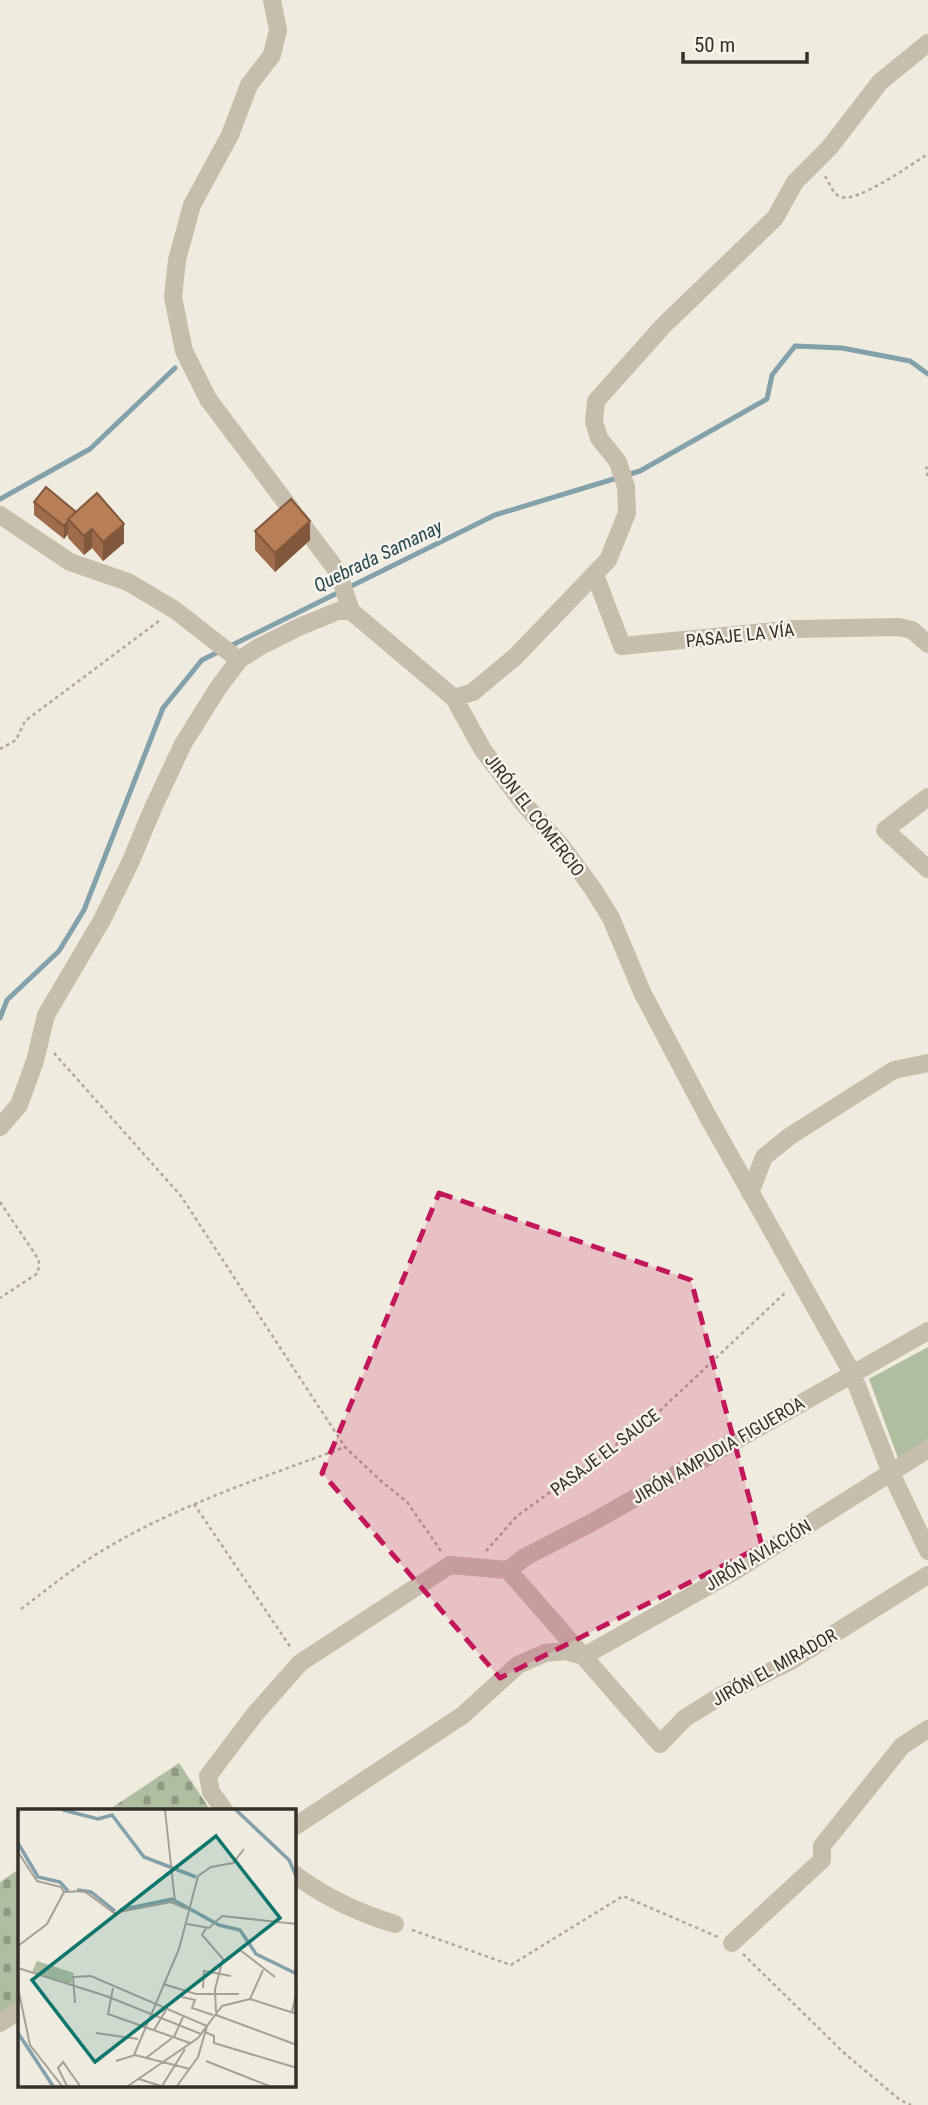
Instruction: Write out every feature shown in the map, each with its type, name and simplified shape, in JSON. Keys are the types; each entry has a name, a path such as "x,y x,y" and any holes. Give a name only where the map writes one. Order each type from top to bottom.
{"street":[{"path":"0,1127 19,1105 35,1060 46,1015 107,908 183,744 218,688 231,652 349,606 338,572 208,399 184,351 173,297 177,260 192,205 230,135 249,85 272,55 278,30 272,0"},
{"path":"454,698 473,692 516,656 608,560 627,513 626,487 618,462 599,438 594,422 596,401 664,325 775,218 795,182 830,147 880,82 928,43"},
{"path":"0,515 70,562 128,582 175,610 231,652"},
{"name":"PASAJE LA VÍA","path":"595,575 622,646 795,629 900,627 912,630 928,645"},
{"name":"JIRÓN EL COMERCIO","path":"349,606 454,698 483,750 593,889 611,918 642,992 750,1193 852,1373 891,1473"},
{"path":"928,797 885,830 928,869"},
{"path":"750,1193 764,1157 790,1136 894,1070 928,1063"},
{"name":"JIRÓN AMPUDIA FIGUEROA","path":"508,1570 525,1557 591,1523 928,1331"},
{"name":"JIRÓN AVIACIÓN","path":"584,1656 735,1571 928,1449"},
{"path":"891,1473 928,1551"},
{"path":"224,1809 211,1791 208,1776 255,1714 300,1663 450,1565 508,1570 584,1656"},
{"name":"JIRÓN EL MIRADOR","path":"584,1656 660,1744 685,1718 722,1695 789,1662 928,1575"},
{"path":"296,1826 463,1715 518,1665 545,1653 565,1651 584,1656"},
{"path":"732,1943 822,1860 822,1846 902,1746 928,1729"},
{"path":"296,1875 363,1914 396,1924"},
{"path":"0,2023 18,2012"}],"path":[{"path":"816,161 836,195 847,198 855,197 928,154"},
{"path":"928,467 928,478"},
{"path":"0,749 16,740 25,721 175,610"},
{"path":"40,1037 181,1196 345,1447 381,1482 407,1502 450,1565"},
{"path":"0,1202 39,1260 38,1273 0,1298"},
{"name":"PASAJE EL SAUCE","path":"472,1567 517,1517 649,1421 800,1280"},
{"path":"21,1609 77,1566 145,1527 194,1504 345,1447"},
{"path":"194,1504 300,1663"},
{"path":"396,1924 511,1965 623,1896 732,1943 843,2052 900,2100 911,2105"}],"highlighted area":[{"path":"439,1193 691,1280 762,1546 500,1678 322,1473"}],"green space":[{"path":"928,1347 928,1439 898,1458 869,1379"},
{"path":"179,1763 210,1809 110,1809"},
{"path":"18,1870 18,2006 0,2018 0,1882"}],"building":[{"path":"46,487 76,512 64,526 34,502"},
{"path":"97,493 124,524 103,542 92,529 84,536 68,519"},
{"path":"291,499 310,521 275,553 255,531"}],"waterway":[{"name":"Quebrada Samanay","path":"0,1018 7,1000 59,951 84,910 163,708 202,660 495,515 640,471 767,399 772,375 795,346 842,348 910,361 928,374"},
{"path":"0,499 90,449 175,368"}]}
